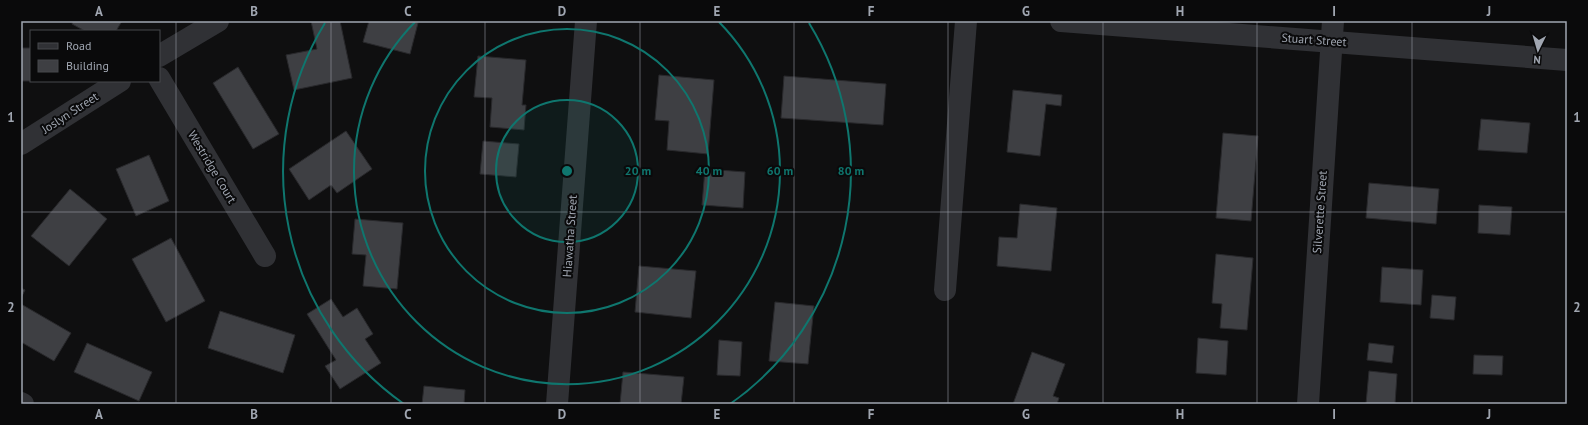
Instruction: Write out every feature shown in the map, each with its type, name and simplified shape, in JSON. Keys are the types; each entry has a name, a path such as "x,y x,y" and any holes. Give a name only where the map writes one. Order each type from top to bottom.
{"street":[{"path":"160,55 218,21"},
{"name":"Hiawatha Street","path":"557,404 586,21"},
{"path":"945,290 966,21"},
{"name":"Stuart Street","path":"1061,21 1333,31 1567,60"},
{"name":"Silverette Street","path":"1308,404 1333,31"},
{"name":"Westridge Court","path":"160,80 265,256"},
{"name":"Joslyn Street","path":"21,144 118,82"}],"building":[{"path":"73,21 122,21 117,30 83,30 72,24"},
{"path":"311,21 340,21 352,78 294,90 286,55 317,49"},
{"path":"369,21 411,21 418,23 410,54 363,42"},
{"path":"21,48 30,48 30,81 21,81"},
{"path":"478,56 526,60 522,105 526,105 524,130 490,127 492,98 474,97"},
{"path":"238,67 279,134 253,149 213,83"},
{"path":"659,75 714,80 708,154 667,150 669,121 655,120"},
{"path":"784,76 886,84 883,125 781,118"},
{"path":"1013,90 1062,95 1061,106 1046,104 1040,156 1007,152"},
{"path":"1481,119 1530,123 1527,153 1478,150"},
{"path":"346,131 372,169 337,193 331,185 309,200 289,169"},
{"path":"1223,133 1258,136 1251,221 1216,218"},
{"path":"483,141 519,144 516,177 480,174"},
{"path":"149,155 169,201 136,216 116,169"},
{"path":"705,169 745,172 743,208 702,205"},
{"path":"1369,183 1439,189 1436,224 1366,218"},
{"path":"70,189 107,219 69,266 31,236"},
{"path":"1020,204 1057,208 1051,271 997,266 999,237 1017,238"},
{"path":"1479,205 1512,207 1510,235 1478,233"},
{"path":"355,219 403,223 397,289 363,286 366,255 352,254"},
{"path":"171,238 205,301 166,322 132,259"},
{"path":"1216,254 1253,258 1247,330 1220,328 1222,304 1212,303"},
{"path":"639,266 696,271 691,318 635,312"},
{"path":"1382,267 1423,270 1421,305 1380,302"},
{"path":"21,288 25,290 21,298"},
{"path":"1432,295 1456,297 1454,320 1430,318"},
{"path":"331,299 343,317 357,308 373,334 365,339 381,363 340,389 325,366 336,360 307,314"},
{"path":"775,302 814,306 808,364 769,361"},
{"path":"21,304 71,333 54,361 21,342"},
{"path":"220,311 295,335 283,373 208,348"},
{"path":"1198,338 1228,341 1226,375 1196,373"},
{"path":"719,340 742,342 740,376 717,375"},
{"path":"87,343 152,372 139,401 74,372"},
{"path":"1369,343 1394,346 1392,363 1367,360"},
{"path":"1032,352 1065,364 1053,396 1059,398 1057,404 1013,404"},
{"path":"1474,355 1503,356 1502,375 1473,374"},
{"path":"1369,371 1397,374 1395,404 1366,404"},
{"path":"623,372 684,377 681,404 620,404"},
{"path":"424,386 465,390 464,404 422,404"}]}
